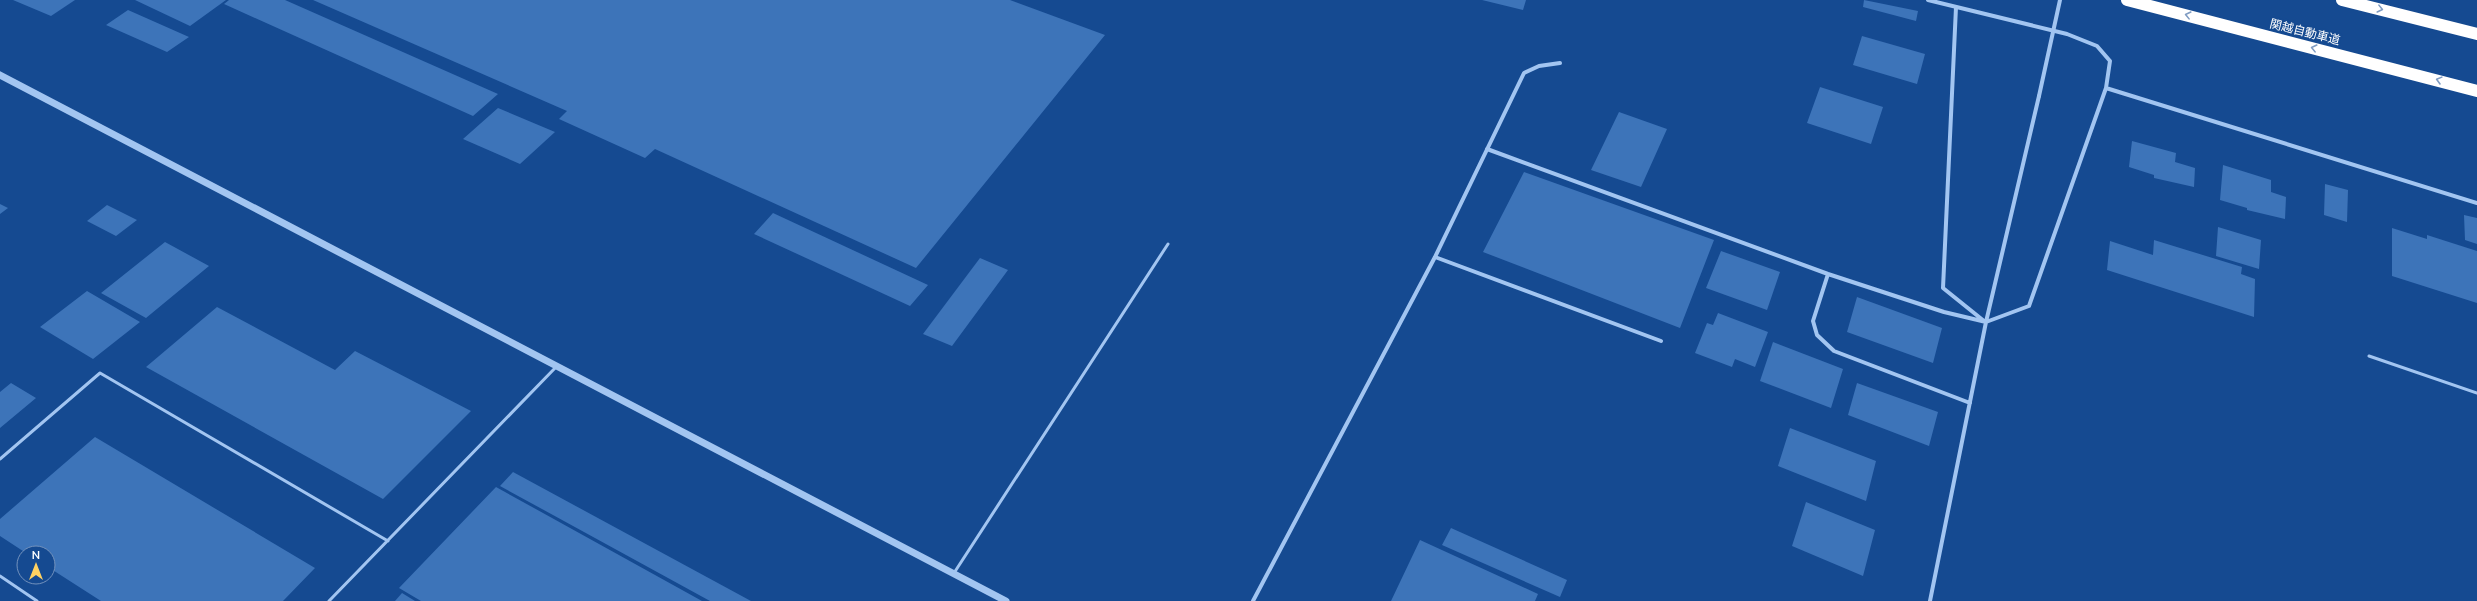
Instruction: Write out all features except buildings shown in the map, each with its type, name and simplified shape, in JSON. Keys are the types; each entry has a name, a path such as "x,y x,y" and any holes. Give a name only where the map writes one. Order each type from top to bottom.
{"highway":[{"name":"関越自動車道","path":"2127,0 2477,91"},
{"path":"2342,0 2477,34"}],"street":[{"path":"1487,148 1828,274 1944,312 1986,322 2029,306 2106,88 2110,61 2097,46 2067,34 1928,0"},
{"path":"1930,601 1986,322 2060,0"},
{"path":"1956,7 1943,288 1986,322"},
{"path":"1253,601 1434,257 1524,73 1539,66 1560,63"},
{"path":"0,75 1006,601"},
{"path":"2106,88 2477,203"},
{"path":"1434,257 1661,341"},
{"path":"1828,274 1813,321 1817,335 1834,351 1970,403"}],"lane":[{"path":"954,574 1168,244"},
{"path":"2369,356 2477,393"},
{"path":"330,601 557,366"},
{"path":"0,459 100,373 388,541"},
{"path":"0,576 37,601"}]}
